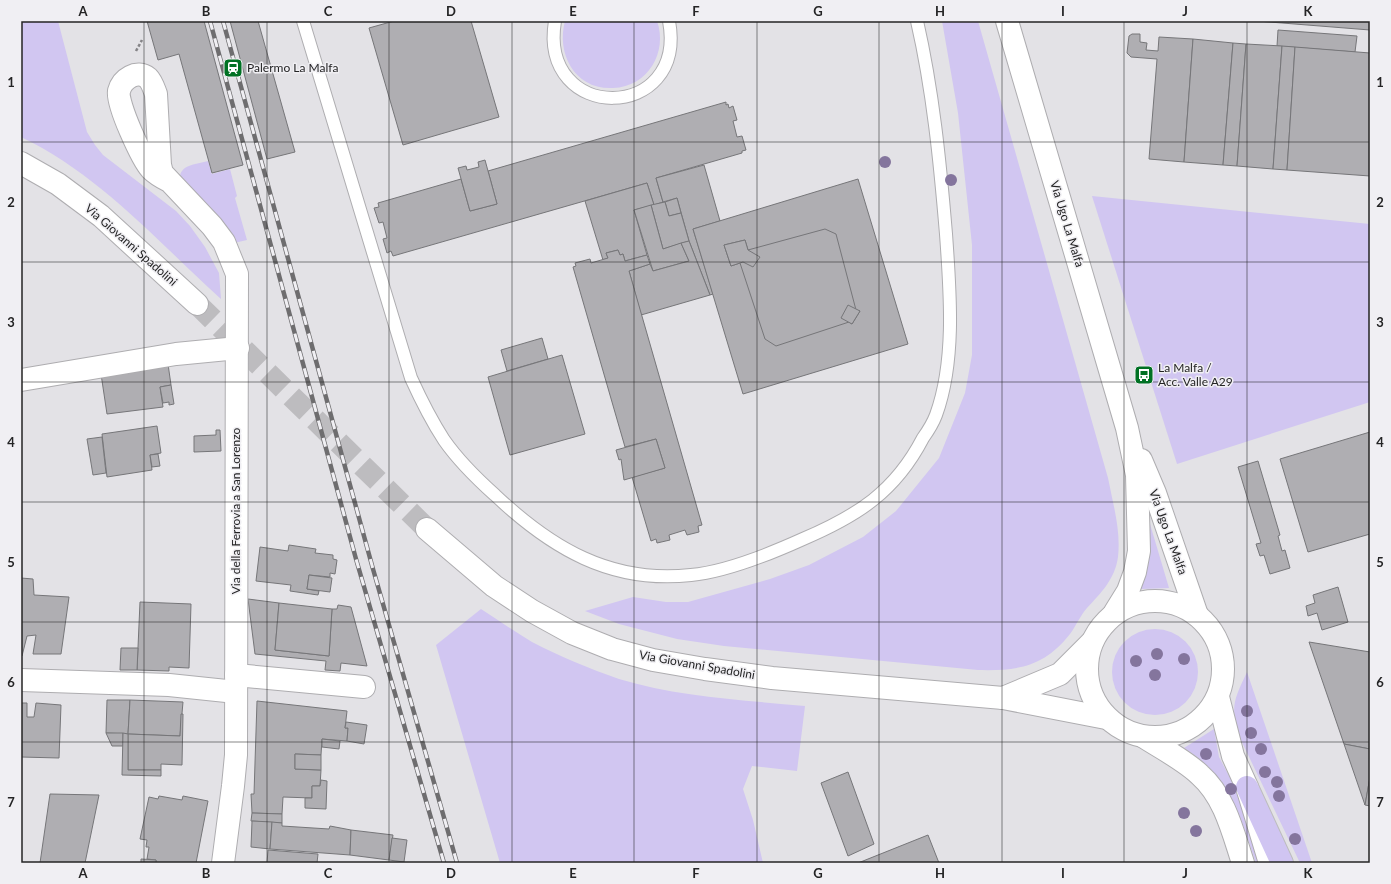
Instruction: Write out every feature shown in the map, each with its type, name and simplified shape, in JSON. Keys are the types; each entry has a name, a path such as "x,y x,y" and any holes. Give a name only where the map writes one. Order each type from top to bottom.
{"highway":[{"path":"1247,787 1282,863"}],"street":[{"name":"Via Ugo La Malfa","path":"1007,21 1127,428 1136,474 1139,551 1135,572 1128,591 1115,612"},
{"name":"Via Giovanni Spadolini","path":"21,163 58,184 101,216 197,304"},
{"name":"Via della Ferrovia a San Lorenzo","path":"169,181 200,212 224,242 237,274 238,285 236,684 233,786 222,863"},
{"path":"21,380 184,353 238,348"},
{"name":"Via Ugo La Malfa","path":"1127,428 1155,493 1197,615"},
{"name":"Via Giovanni Spadolini","path":"427,529 494,586 532,611 572,633 612,649 653,660 704,669 764,677 1002,698 1106,718"},
{"path":"1002,698 1060,674 1092,642 1106,621 1115,612 1140,602 1153,601 1174,604 1197,615 1213,633 1222,657 1224,677 1218,697 1213,707 1204,719 1187,732 1167,738 1144,737"},
{"path":"1092,642 1088,660 1092,694 1106,718 1121,728 1144,737 1200,775 1215,794 1228,819 1242,863"},
{"path":"21,680 169,685 236,684 364,687"},
{"path":"1218,697 1233,756 1247,787 1270,863"}],"lane":[{"path":"303,21 411,378 427,412 445,442 476,478 524,521 547,538 596,564 634,574 666,577 693,575 731,565 782,548 829,529 854,515 881,494 903,470 920,445 936,415 949,347 950,290 936,134 924,51 917,21"},
{"path":"555,21 552,37 554,53 560,68 570,81 585,92 596,96 620,98 637,94 652,84 664,70 670,54 672,36 670,21"}],"shaded area":[{"path":"21,21 58,21 87,132 103,155 176,211 190,226 205,247 219,273 221,299 151,232 102,189 49,152 21,137"},
{"path":"565,21 657,21 660,33 660,44 657,56 645,75 625,86 613,88 600,87 588,83 571,68 566,57 563,46"},
{"path":"942,21 978,21 1108,478 1116,517 1119,547 1116,565 1111,579 1085,611 1070,634 1050,654 1029,665 1018,668 992,670 978,670 724,646 677,639 619,624 585,611 633,597 666,602 688,602 770,579 809,565 863,537 896,511 939,458 965,393 972,355 972,245 958,113"},
{"path":"208,161 212,174 230,169 237,196 235,198 247,240 234,243 180,176 181,172 187,167"},
{"path":"1092,196 1370,224 1370,402 1177,464"},
{"path":"1150,524 1169,588 1141,589 1150,553"},
{"path":"481,609 532,642 575,662 619,679 687,694 734,700 805,706 797,771 752,766 743,789 753,820 763,863 500,863 436,645"},
{"path":"1155,629 1172,632 1186,641 1195,655 1198,672 1195,689 1186,703 1172,712 1155,715 1138,712 1124,703 1115,689 1112,672 1115,655 1124,641 1138,632"},
{"path":"1247,672 1312,863 1300,863 1239,736 1234,710 1236,697"},
{"path":"1214,729 1219,757 1237,791 1261,863 1256,863 1238,813 1222,784 1212,771 1184,748"}],"building":[{"path":"147,21 204,21 243,165 212,173 179,54 158,60"},
{"path":"230,21 258,21 295,152 267,159"},
{"path":"394,21 471,21 499,117 403,145 369,28"},
{"path":"1257,21 1370,21 1370,30"},
{"path":"1278,30 1357,36 1355,52 1277,46"},
{"path":"1132,34 1140,34 1140,42 1147,43 1146,50 1158,51 1159,37 1193,39 1184,162 1149,159 1157,59 1131,57 1127,53 1129,36"},
{"path":"1193,39 1233,43 1223,165 1184,162"},
{"path":"1233,43 1246,44 1237,166 1223,165"},
{"path":"1246,44 1282,46 1273,169 1237,166"},
{"path":"1282,46 1295,47 1287,170 1273,169"},
{"path":"1295,47 1370,53 1370,176 1287,170"},
{"path":"726,102 726,105 728,104 729,108 733,106 737,120 733,121 737,137 742,136 746,150 742,151 742,153 656,178 663,202 654,205 647,183 393,256 391,251 387,253 383,239 387,238 383,222 379,223 374,208 379,207 378,203 461,179 470,211 497,204 488,171"},
{"path":"485,160 497,204 470,211 458,168 466,166 467,170 479,167 478,162"},
{"path":"704,165 720,221 693,229 713,294 710,295 689,241 677,198 663,202 656,178"},
{"path":"858,179 908,344 743,394 693,229"},
{"path":"647,183 654,205 634,210 647,255 625,261 623,254 620,255 618,250 606,253 608,258 603,260 585,201"},
{"path":"677,198 681,213 669,216 665,202"},
{"path":"665,202 669,216 681,213 689,241 663,249 651,205"},
{"path":"651,205 663,249 681,243 689,261 653,271 634,210"},
{"path":"825,229 836,234 856,310 860,311 852,324 849,322 776,346 765,339 740,263 731,266 724,245 745,240 748,250"},
{"path":"745,240 748,250 760,257 753,267 743,262 731,266 724,245"},
{"path":"689,241 710,295 641,315 629,271 650,264 653,271 689,261 681,243"},
{"path":"618,250 620,255 623,254 625,261 647,255 650,264 629,271 702,525 698,526 699,532 687,535 685,530 669,535 670,540 657,543 656,539 651,541 632,477 665,468 656,439 625,447 573,267 576,266 575,263 590,259 591,263 608,258 606,253"},
{"path":"848,305 860,311 852,324 841,318"},
{"path":"542,338 548,359 507,371 501,350"},
{"path":"562,355 585,434 510,455 488,377"},
{"path":"168,364 171,385 160,387 163,407 107,414 101,374"},
{"path":"171,385 174,404 169,405 169,402 163,403 160,387"},
{"path":"157,426 161,453 150,455 152,470 107,477 102,434"},
{"path":"216,430 220,430 221,451 194,452 194,436 216,435"},
{"path":"1370,432 1370,534 1308,552 1280,459"},
{"path":"102,437 106,473 93,475 87,439"},
{"path":"656,439 665,468 624,480 621,459 619,460 616,450"},
{"path":"158,454 160,466 152,467 150,455"},
{"path":"1258,461 1280,535 1278,536 1282,551 1285,550 1290,568 1270,574 1264,555 1260,556 1256,544 1261,543 1238,467"},
{"path":"289,545 316,549 315,553 333,555 333,559 337,560 335,574 330,573 330,577 309,575 307,589 319,591 318,595 290,591 291,585 256,581 260,547 288,551"},
{"path":"309,575 332,578 330,592 307,589"},
{"path":"21,578 33,579 34,595 69,597 61,654 33,654 36,635 27,636 21,656"},
{"path":"1338,587 1348,622 1322,630 1317,613 1308,616 1306,606 1315,603 1313,595"},
{"path":"248,599 279,603 275,650 329,656 332,609 337,609 338,605 351,607 367,666 341,663 340,671 325,670 326,661 255,654"},
{"path":"140,602 191,604 189,668 169,667 169,671 137,670"},
{"path":"279,603 332,609 329,656 275,650"},
{"path":"1309,642 1370,652 1370,749 1344,744"},
{"path":"121,648 138,648 137,670 120,670"},
{"path":"107,700 130,700 128,734 106,733"},
{"path":"130,700 183,702 180,736 128,734"},
{"path":"257,701 347,711 345,728 348,728 347,741 322,739 321,755 295,754 295,769 321,770 320,786 312,786 312,798 283,797 282,814 252,813 251,794 254,794"},
{"path":"21,703 27,703 27,717 34,717 36,703 61,705 59,758 21,757"},
{"path":"181,714 183,714 182,765 161,764 161,770 128,770 128,734 180,736"},
{"path":"346,722 367,725 364,744 347,741 348,728 345,728"},
{"path":"106,733 123,733 123,746 112,746"},
{"path":"123,733 128,734 128,770 161,770 161,776 122,775"},
{"path":"322,739 340,741 339,749 322,747"},
{"path":"1344,744 1370,749 1370,777 1365,805"},
{"path":"295,754 321,755 321,770 295,769"},
{"path":"848,772 874,844 848,856 821,783"},
{"path":"1370,777 1370,806 1365,805"},
{"path":"321,780 327,781 326,809 305,808 305,798 312,798 312,786 320,786"},
{"path":"50,794 99,795 85,863 40,863"},
{"path":"159,796 182,800 183,796 208,801 196,863 156,863 156,860 147,859 149,847 146,847 147,840 140,839 149,797 158,799"},
{"path":"252,813 282,814 282,823 251,821"},
{"path":"252,821 272,822 270,849 251,847"},
{"path":"272,822 282,823 282,826 329,829 330,826 351,830 350,855 270,849"},
{"path":"351,830 393,835 389,860 350,855"},
{"path":"928,835 939,863 858,863"},
{"path":"392,838 407,840 404,862 389,860"},
{"path":"268,850 318,854 317,863 267,863"},
{"path":"141,859 156,860 156,863 141,863"}],"tunnel":[{"path":"197,304 427,529"}],"railway":[{"path":"210,21 356,559 444,863"},
{"path":"223,21 373,569 457,863"}],"place":[{"name":"Palermo La Malfa","path":"233,68"},
{"name":"La Malfa / Acc. Valle A29","path":"1144,375"}]}
